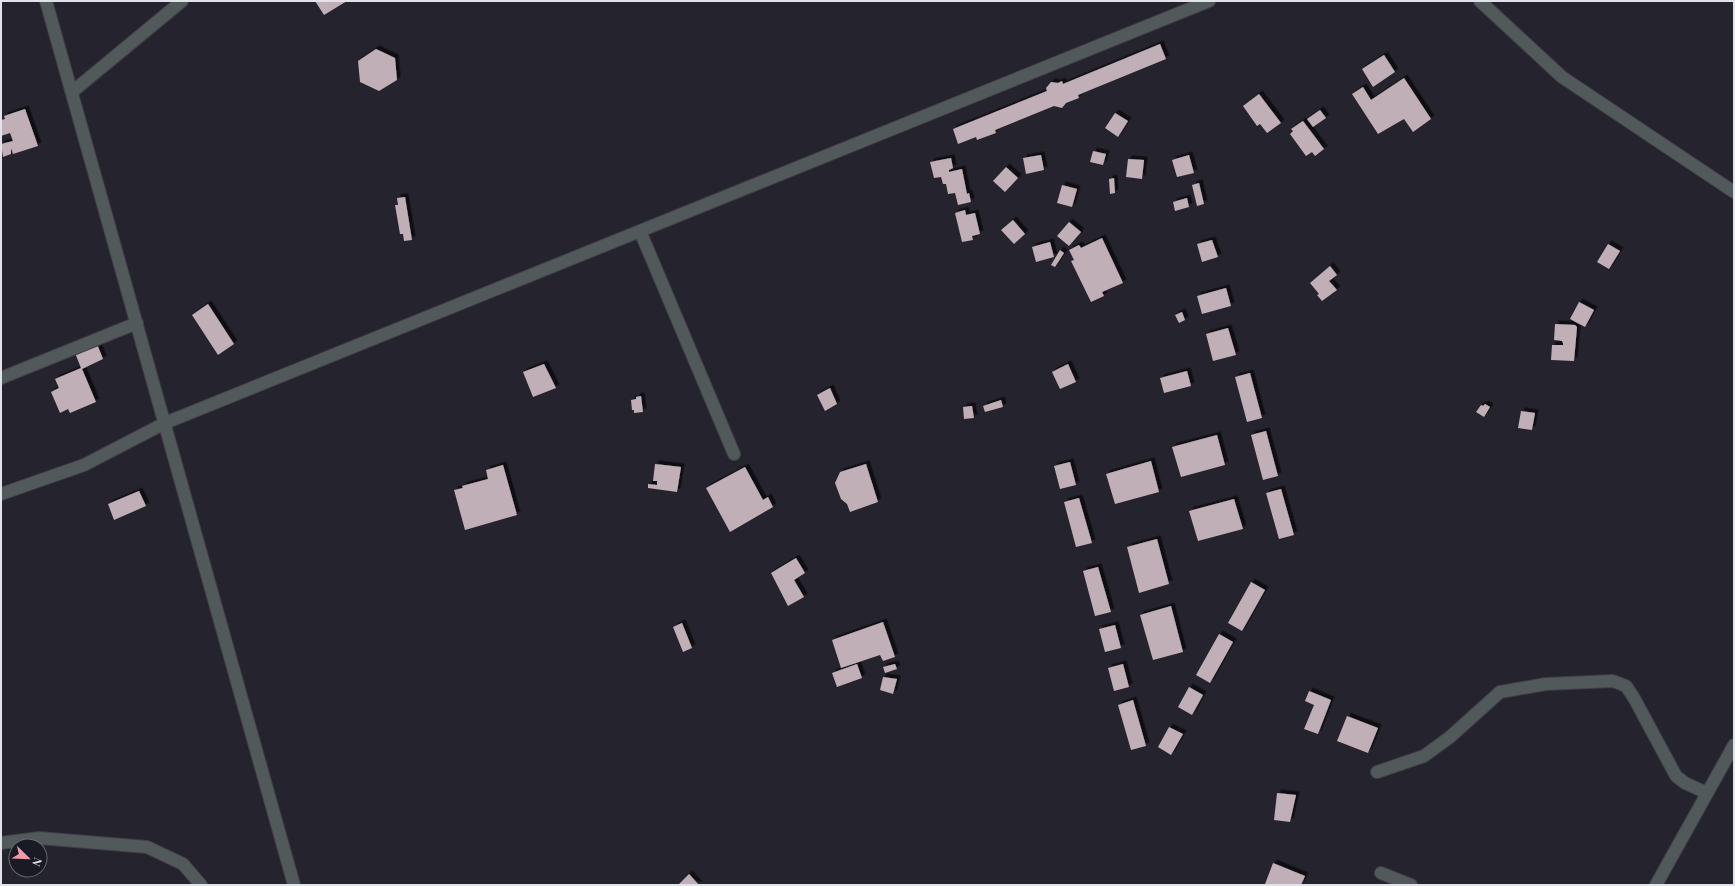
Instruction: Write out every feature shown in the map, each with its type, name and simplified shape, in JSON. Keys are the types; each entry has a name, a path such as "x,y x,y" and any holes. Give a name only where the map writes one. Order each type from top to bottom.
{"street":[{"path":"46,1 294,885"},
{"path":"72,92 182,1"},
{"path":"1,494 84,465 165,423 1209,1"},
{"path":"1480,1 1562,77 1734,192"},
{"path":"640,231 734,454"},
{"path":"1,378 137,323"},
{"path":"1377,772 1424,756 1450,737 1500,692 1546,684 1613,681 1626,686 1634,698 1676,776 1685,783 1707,793"},
{"path":"1656,885 1734,745"},
{"path":"1,843 39,838 147,847 183,864 201,885"},
{"path":"1381,874 1411,885"}],"building":[{"path":"315,1 347,1 324,15"},
{"path":"1160,44 1166,59 1078,95 1079,98 1066,103 1062,108 1054,106 995,130 996,133 977,140 976,137 958,144 953,129 1047,91 1046,88 1051,82 1058,83 1062,81 1063,84"},
{"path":"376,49 395,58 397,80 379,91 360,82 358,61"},
{"path":"1384,55 1395,72 1373,87 1362,69"},
{"path":"1404,78 1431,119 1413,132 1404,119 1378,134 1352,94 1363,87 1371,100"},
{"path":"1259,94 1281,123 1267,133 1260,124 1257,126 1243,106"},
{"path":"25,109 38,146 13,154 11,148 11,154 3,157 1,144 13,141 10,133 1,136 1,120 5,119 4,116"},
{"path":"1320,110 1326,118 1313,127 1307,119"},
{"path":"1115,113 1128,121 1118,137 1105,128"},
{"path":"1303,121 1324,149 1315,156 1312,152 1306,156 1290,134 1293,131 1291,129"},
{"path":"1093,151 1106,154 1103,165 1090,162"},
{"path":"1041,155 1044,170 1026,174 1023,158"},
{"path":"1189,155 1194,173 1177,177 1172,160"},
{"path":"951,158 953,168 949,170 949,172 962,169 967,194 969,193 971,202 958,205 955,193 948,194 946,184 943,184 941,177 934,178 930,162"},
{"path":"1128,159 1144,160 1142,179 1126,177"},
{"path":"1006,167 1018,178 1005,192 993,181"},
{"path":"1114,178 1115,193 1110,194 1109,179"},
{"path":"1199,183 1204,204 1197,206 1192,185"},
{"path":"1062,185 1077,189 1072,207 1057,203"},
{"path":"405,197 412,240 404,241 403,234 400,234 395,205 398,205 397,198"},
{"path":"1187,198 1189,207 1175,211 1173,202"},
{"path":"965,210 966,215 975,213 980,234 972,236 973,240 962,242 955,213"},
{"path":"1013,220 1025,234 1014,244 1001,230"},
{"path":"1069,222 1081,232 1069,246 1057,236"},
{"path":"1102,238 1123,283 1102,292 1104,296 1091,302 1071,261 1074,260 1069,250 1079,245 1081,248"},
{"path":"1212,240 1218,257 1202,262 1197,244"},
{"path":"1050,242 1054,257 1036,262 1032,247"},
{"path":"1608,244 1620,251 1609,269 1597,262"},
{"path":"1060,250 1064,253 1055,267 1051,265"},
{"path":"1330,266 1337,275 1329,281 1337,290 1322,301 1317,295 1319,294 1310,283"},
{"path":"1226,288 1231,306 1202,314 1197,296"},
{"path":"1579,302 1594,310 1585,327 1570,319"},
{"path":"208,304 234,344 218,355 192,315"},
{"path":"1182,312 1185,320 1179,323 1175,315"},
{"path":"1555,324 1575,325 1577,327 1574,361 1551,360 1552,345 1563,345 1562,341 1554,340"},
{"path":"1228,328 1236,355 1213,361 1206,334"},
{"path":"97,344 103,359 82,369 96,402 70,413 68,409 60,413 51,392 59,388 55,379 81,368 75,353"},
{"path":"544,364 556,388 533,397 523,372"},
{"path":"1068,364 1076,382 1060,389 1052,372"},
{"path":"1187,371 1191,386 1164,393 1160,378"},
{"path":"1250,373 1262,418 1247,422 1235,377"},
{"path":"830,388 837,404 825,411 817,395"},
{"path":"641,396 643,412 634,413 634,410 632,410 631,400"},
{"path":"1001,400 1003,407 985,412 983,406"},
{"path":"1485,404 1490,407 1484,417 1476,412 1481,405 1483,406"},
{"path":"972,406 974,418 964,419 963,407"},
{"path":"1521,411 1535,413 1532,430 1518,428"},
{"path":"1266,431 1278,476 1263,480 1251,435"},
{"path":"1217,435 1225,465 1181,477 1172,447"},
{"path":"1151,461 1159,492 1115,504 1106,474"},
{"path":"1070,462 1076,485 1060,489 1054,466"},
{"path":"655,464 681,467 677,492 648,488 648,484 657,485 657,481 653,481"},
{"path":"866,464 878,502 850,512 847,504 841,499 835,483 840,472"},
{"path":"503,465 517,515 465,530 454,490 463,488 462,486 488,479 486,470"},
{"path":"745,467 763,500 768,497 773,507 730,532 706,488"},
{"path":"1281,489 1294,535 1279,539 1266,493"},
{"path":"139,491 146,506 114,520 108,504"},
{"path":"1079,498 1092,543 1076,547 1064,502"},
{"path":"1234,499 1243,529 1198,541 1189,511"},
{"path":"1157,539 1169,584 1139,593 1127,547"},
{"path":"796,558 805,573 794,580 804,597 788,606 771,573"},
{"path":"1098,567 1111,612 1095,616 1083,571"},
{"path":"1251,582 1265,590 1242,631 1228,623"},
{"path":"1171,606 1183,652 1153,660 1140,615"},
{"path":"883,622 895,657 883,661 880,655 841,668 832,640"},
{"path":"682,623 692,648 683,652 673,627"},
{"path":"1115,625 1121,648 1105,652 1099,629"},
{"path":"1219,634 1233,642 1210,683 1196,675"},
{"path":"857,664 862,678 837,687 832,673"},
{"path":"895,664 897,669 885,673 883,667"},
{"path":"1123,664 1129,687 1114,691 1108,668"},
{"path":"883,677 897,679 893,694 880,690"},
{"path":"1189,687 1203,695 1192,715 1178,707"},
{"path":"1309,691 1331,700 1318,734 1304,729 1314,705 1305,701"},
{"path":"1133,700 1146,746 1131,750 1118,705"},
{"path":"1347,716 1378,728 1368,753 1337,741"},
{"path":"1169,727 1183,734 1171,755 1158,747"},
{"path":"1277,793 1296,795 1290,822 1274,820"},
{"path":"1273,863 1305,876 1301,885 1265,884"},
{"path":"689,874 699,885 679,884"}]}
